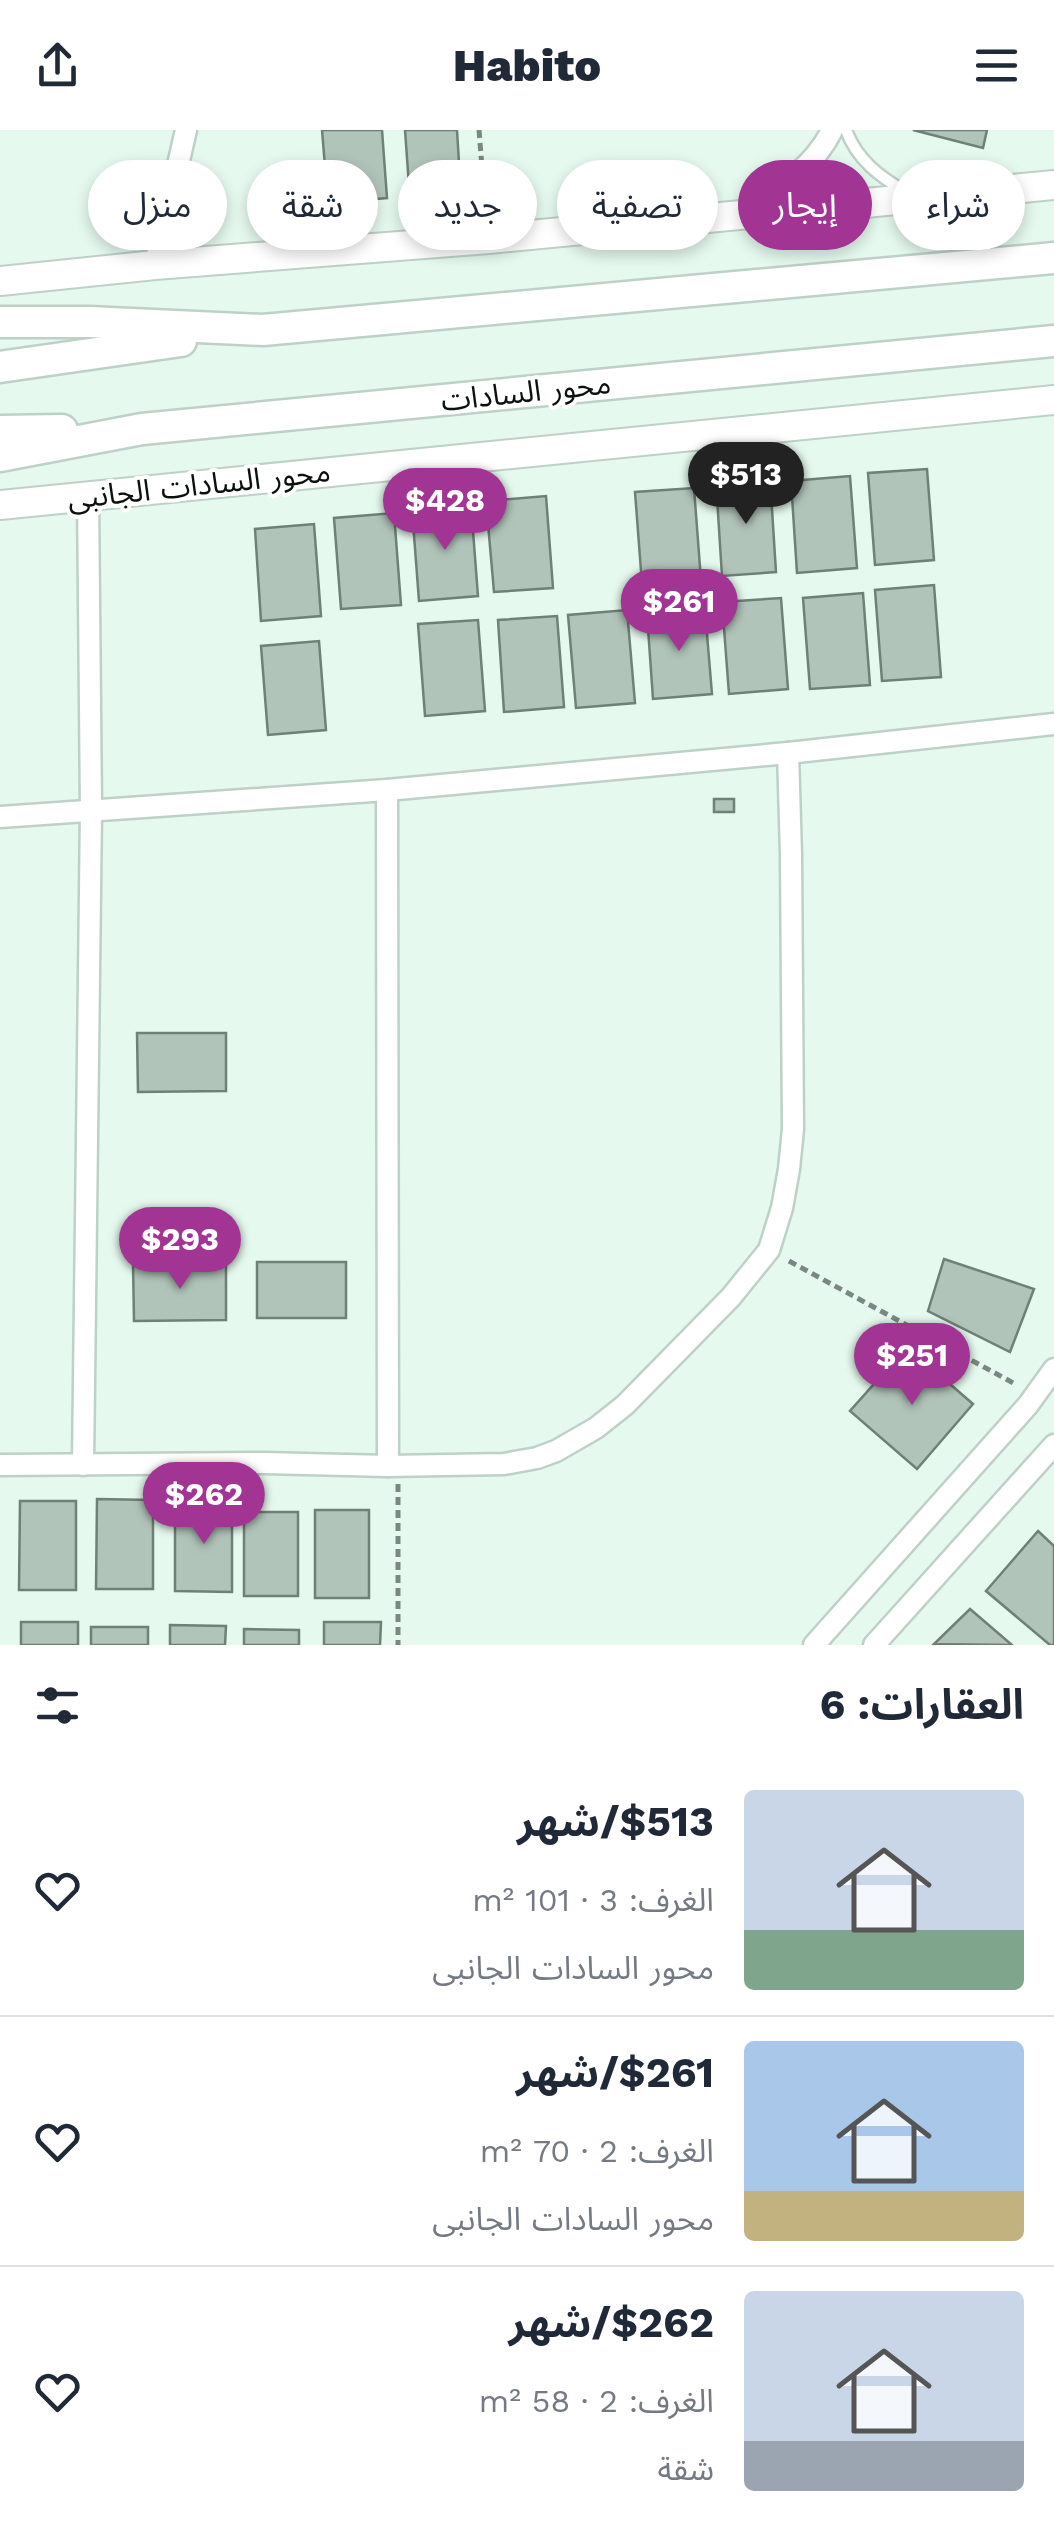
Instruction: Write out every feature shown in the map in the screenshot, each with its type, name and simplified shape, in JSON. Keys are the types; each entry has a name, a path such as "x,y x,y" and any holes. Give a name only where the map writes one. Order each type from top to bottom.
{"main road":[{"path":"0,367 263,330 1054,258"},
{"path":"0,322 263,330"},
{"name":"محور السادات","path":"0,456 142,429 1054,340"},
{"path":"0,431 142,429"}],"street":[{"path":"155,265 186,130"},
{"path":"736,215 809,164 832,130"},
{"path":"1025,188 1054,185"},
{"path":"537,234 892,200"},
{"path":"0,281 398,246"},
{"name":"محور السادات الجانبى","path":"0,505 1054,400"},
{"path":"83,1465 92,810 88,495"},
{"path":"0,817 387,790 1054,724"},
{"path":"0,1466 504,1464 537,1458 579,1439 625,1405 731,1297 769,1250 782,1208 793,1130 788,753"},
{"path":"387,790 393,1466"},
{"path":"814,1645 1054,1369"},
{"path":"874,1645 1054,1444"}],"lane":[{"path":"846,130 867,164 892,184"}],"path":[{"path":"479,130 481,160"},
{"path":"769,1250 1035,1394"},
{"path":"393,1466 398,1645"}],"building":[{"path":"322,130 382,130 387,198 378,199 378,160 324,160"},
{"path":"405,130 457,130 459,160 407,160"},
{"path":"913,130 987,130 983,148"},
{"path":"927,469 934,560 875,565 868,473"},
{"path":"850,476 857,568 797,573 791,481"},
{"path":"770,478 776,572 722,576 716,482"},
{"path":"694,488 701,580 642,584 635,492"},
{"path":"546,496 553,588 494,592 486,501"},
{"path":"471,505 478,596 419,601 412,509"},
{"path":"394,513 401,605 341,609 334,518"},
{"path":"314,524 321,616 261,621 255,529"},
{"path":"934,585 941,677 882,681 875,590"},
{"path":"863,593 870,685 810,689 803,598"},
{"path":"781,598 788,689 729,694 722,602"},
{"path":"627,610 635,703 576,708 568,615"},
{"path":"705,610 712,694 653,699 647,614"},
{"path":"557,616 564,707 504,712 498,620"},
{"path":"478,620 485,711 425,716 418,624"},
{"path":"319,641 326,730 268,735 261,646"},
{"path":"714,799 734,799 734,812 714,812"},
{"path":"137,1033 226,1033 226,1091 138,1092"},
{"path":"944,1259 1034,1289 1010,1352 928,1311"},
{"path":"257,1262 346,1262 346,1318 257,1318"},
{"path":"133,1263 226,1263 226,1320 134,1321"},
{"path":"907,1347 973,1404 917,1469 850,1411"},
{"path":"97,1499 153,1500 153,1589 96,1589"},
{"path":"20,1501 76,1501 76,1590 19,1590"},
{"path":"175,1502 232,1502 232,1592 175,1591"},
{"path":"315,1510 369,1510 369,1598 315,1598"},
{"path":"244,1512 298,1512 298,1596 244,1596"},
{"path":"1038,1531 1054,1546 1054,1645 986,1591"},
{"path":"970,1609 1012,1645 934,1644"},
{"path":"21,1622 78,1622 78,1645 21,1645"},
{"path":"324,1622 381,1622 380,1645 324,1645"},
{"path":"170,1625 226,1626 225,1645 170,1645"},
{"path":"91,1627 148,1627 148,1645 91,1645"},
{"path":"244,1629 299,1630 299,1645 244,1645"}]}
